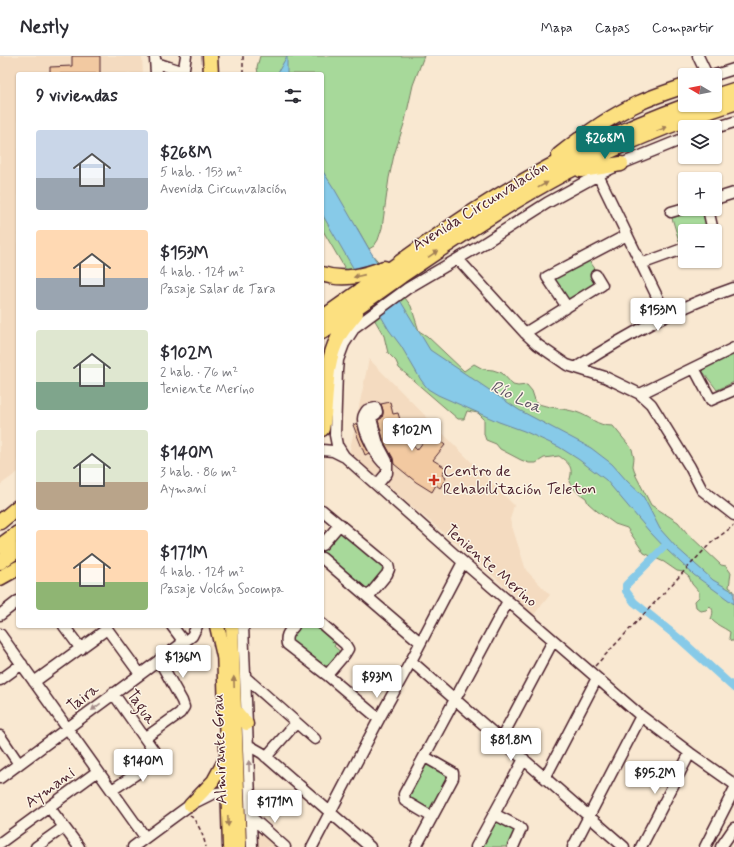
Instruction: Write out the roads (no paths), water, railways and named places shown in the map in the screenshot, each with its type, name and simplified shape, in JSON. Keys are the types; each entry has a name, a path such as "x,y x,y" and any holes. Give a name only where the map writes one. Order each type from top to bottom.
{"highway":[{"path":"210,56 211,72"},
{"path":"541,171 577,141 610,118 639,103 678,89"},
{"name":"Avenida Circunvalación","path":"722,97 734,90"},
{"name":"Avenida Circunvalación","path":"722,102 734,103"},
{"name":"Avenida Circunvalación","path":"324,331 351,314 398,274 407,257 476,210 541,171 627,129 678,109"},
{"name":"Avenida Circunvalación","path":"324,318 351,314 398,274 494,214 563,174 634,140 674,124 696,112"},
{"path":"563,174 584,169 621,164"},
{"path":"324,275 341,278 355,277 372,272 398,274"},
{"path":"328,429 326,404 328,371 331,354 351,314"},
{"path":"0,522 16,509"},
{"path":"0,546 16,534"},
{"path":"0,562 16,551"},
{"path":"0,578 16,569"},
{"path":"217,628 224,656"}],"main road":[{"name":"Almirante Grau","path":"223,628 226,758 240,847"},
{"name":"Almirante Grau","path":"229,847 236,711 232,628"},
{"path":"236,711 248,724"},
{"path":"187,807 213,781 226,758"}],"street":[{"path":"184,72 186,56"},
{"path":"698,56 704,68"},
{"path":"156,72 155,59 182,72"},
{"path":"722,73 734,69"},
{"path":"722,126 734,122"},
{"path":"351,314 398,274 458,259 547,203 598,175 678,141"},
{"path":"598,175 666,315"},
{"path":"722,197 734,193"},
{"path":"671,212 678,210"},
{"path":"567,307 547,277 627,235"},
{"path":"641,264 678,251"},
{"path":"458,259 524,333 538,345 567,365 606,377 640,394 651,404 690,467 702,490 734,515"},
{"path":"524,333 602,285 596,275"},
{"path":"577,368 618,342 666,315 734,288"},
{"path":"640,394 734,348"},
{"path":"694,368 711,400 734,390"},
{"path":"368,417 378,444 387,459 387,473 377,485"},
{"path":"324,443 331,436 328,429"},
{"name":"Teniente Merino","path":"328,429 336,445 344,456 553,641 641,716 734,784"},
{"path":"324,450 333,451 344,456"},
{"path":"324,512 388,565 389,569 387,574 368,597"},
{"path":"324,543 340,524"},
{"path":"324,560 420,642"},
{"path":"312,847 463,562"},
{"path":"432,817 405,801 404,798 508,601"},
{"path":"0,615 16,603"},
{"path":"324,626 345,644 348,649 346,654 327,675"},
{"path":"70,628 81,649"},
{"path":"34,682 81,649 106,628 140,674"},
{"path":"174,628 184,642"},
{"name":"Taira","path":"0,778 192,636 196,628"},
{"name":"Almirante Grau","path":"243,628 252,847"},
{"path":"292,628 287,635 287,644 327,675 379,719"},
{"path":"0,634 145,837"},
{"path":"501,739 553,641"},
{"path":"145,738 180,713 184,707 159,660"},
{"path":"411,661 624,847"},
{"path":"0,680 22,664"},
{"path":"545,778 593,675"},
{"path":"245,677 315,739"},
{"name":"Tagua","path":"112,790 154,762 156,758 156,754 113,693"},
{"path":"573,847 641,716"},
{"path":"266,757 296,723"},
{"path":"0,736 19,764"},
{"path":"248,745 266,757 370,847"},
{"path":"641,847 690,753"},
{"path":"416,847 453,778 453,773 449,770 425,757"},
{"path":"476,847 524,759"},
{"name":"Aymani","path":"0,842 98,771"},
{"path":"133,847 187,807 212,794 232,790"},
{"path":"704,847 734,790"},
{"path":"49,807 79,847"},
{"path":"494,814 521,829 513,847"},
{"path":"251,817 285,847"},
{"path":"36,847 64,827"},
{"path":"721,847 734,828"}],"water":[{"path":"287,56 287,72 278,72"},
{"path":"324,173 430,350 519,410 591,448 612,464 643,496 660,529 676,547 713,580 734,592 734,604 694,575 667,550 606,480 578,459 559,447 438,395 428,389 389,330 324,217"}],"waterway":[{"path":"667,544 626,585 626,591 634,602 681,640 734,688"}],"place":[{"name":"Centro de Rehabilitación Teleton","path":"434,480"}],"water label":[{"name":"Río Loa","path":"516,397"}]}
